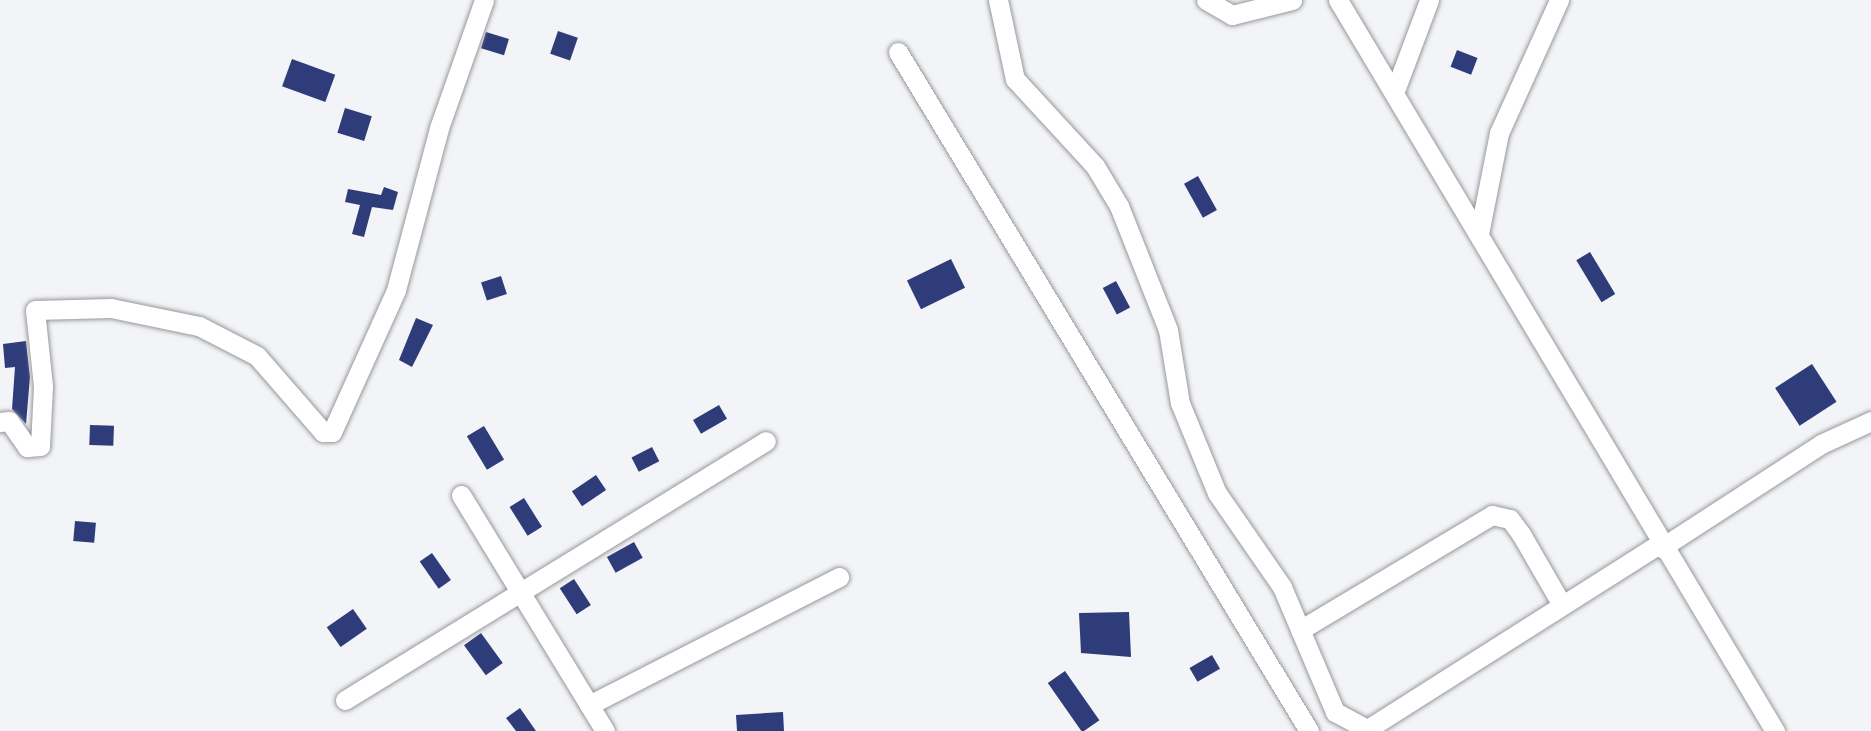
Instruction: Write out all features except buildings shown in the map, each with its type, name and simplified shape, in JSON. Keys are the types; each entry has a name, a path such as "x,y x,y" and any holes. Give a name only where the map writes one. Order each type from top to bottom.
{"street":[{"path":"0,422 9,421 27,447 40,446 43,386 36,310 111,308 186,321 257,356 323,432 332,432 396,290 439,128 484,0"},
{"path":"998,0 1011,73 1095,166 1119,206 1168,330 1180,403 1208,475 1282,587 1335,712 1368,730 1562,605 1660,547 1838,434 1871,421"},
{"path":"1206,0 1231,15 1292,0"},
{"path":"1338,0 1396,88 1660,547 1776,731"},
{"path":"1396,88 1429,0"},
{"path":"1479,234 1499,133 1559,0"},
{"path":"898,52 1309,731"},
{"path":"345,700 766,441"},
{"path":"461,495 605,731"},
{"path":"1300,629 1492,515 1510,519 1562,605"},
{"path":"589,705 839,577"}]}
